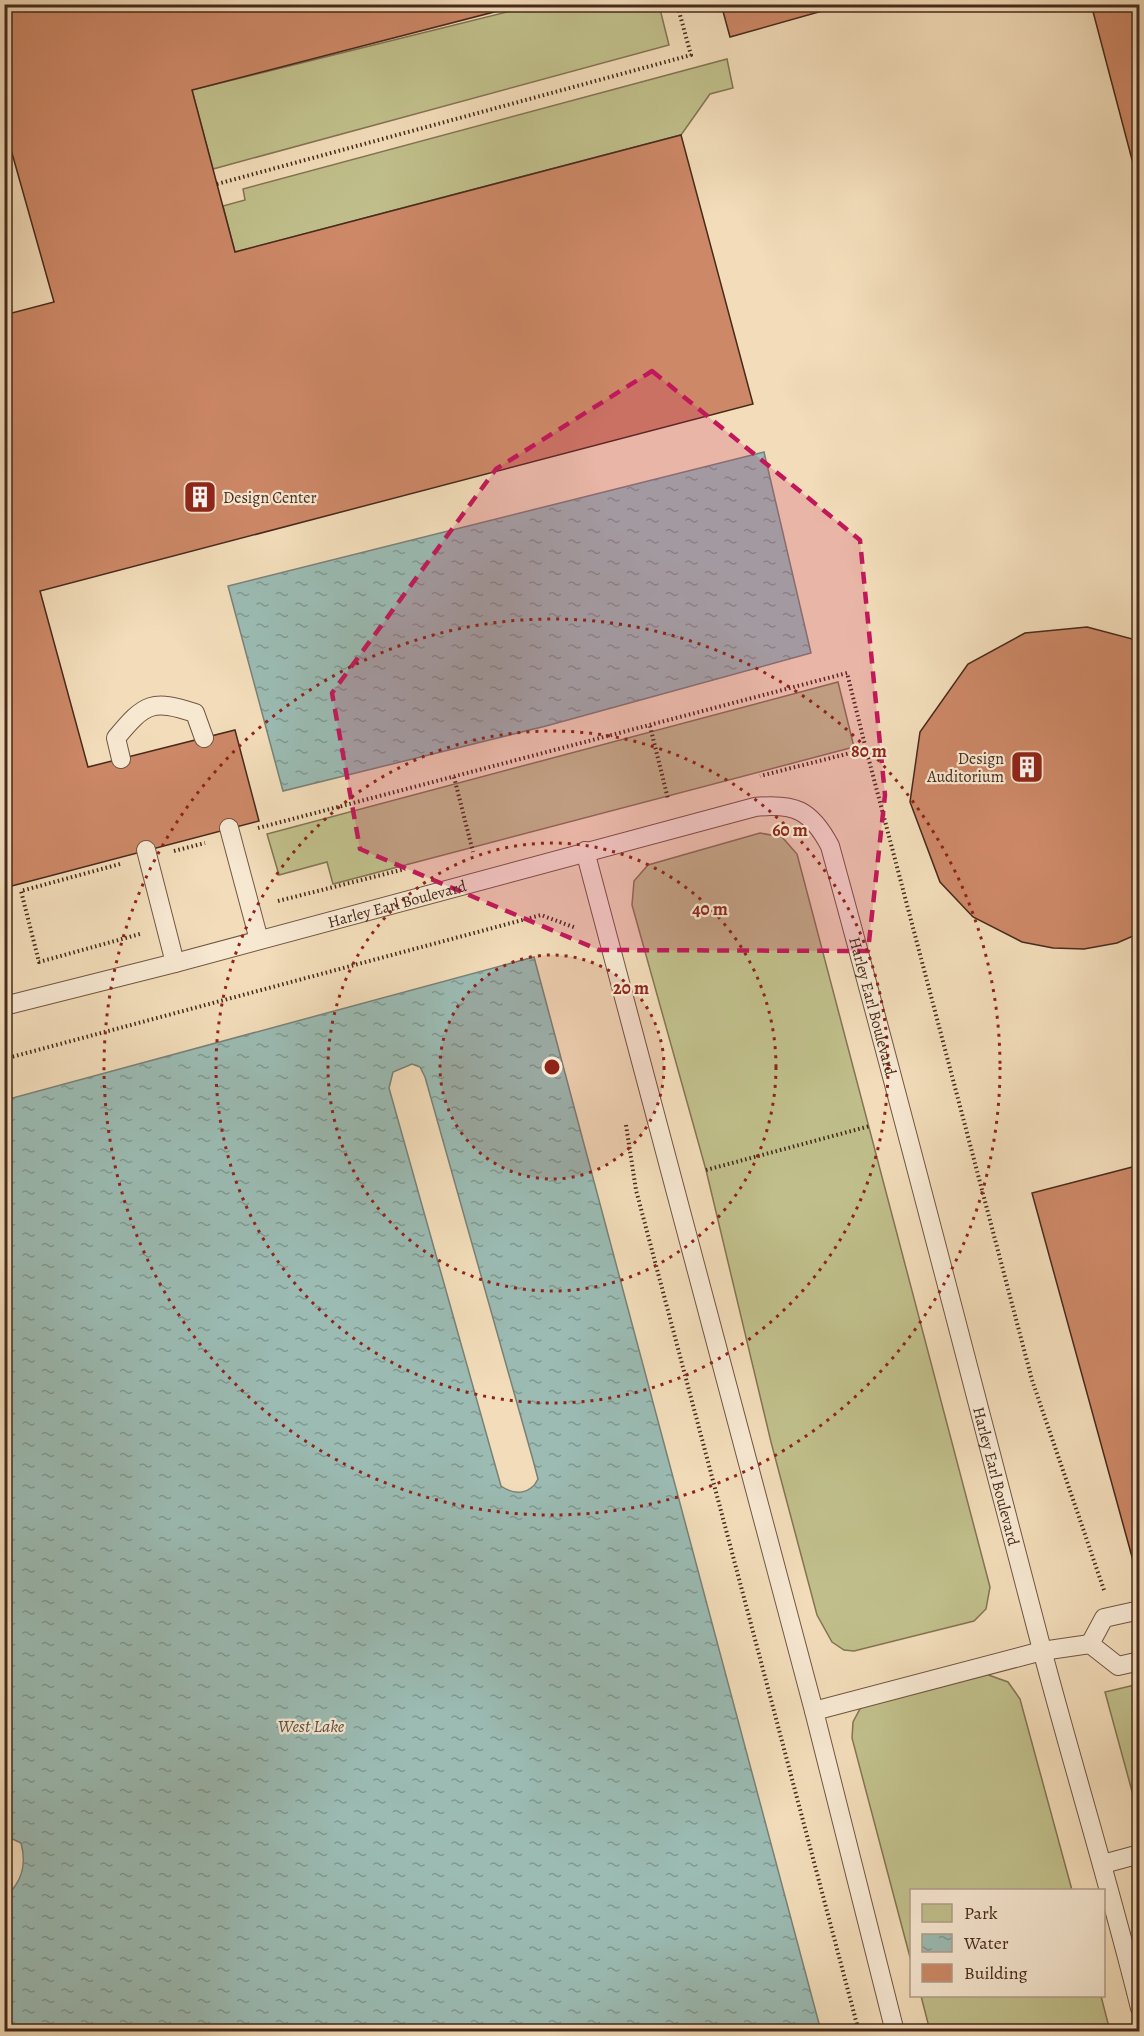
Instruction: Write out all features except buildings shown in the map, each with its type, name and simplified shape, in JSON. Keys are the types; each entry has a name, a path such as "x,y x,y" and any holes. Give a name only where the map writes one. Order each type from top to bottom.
{"lane":[{"path":"121,759 116,738 132,719 152,705 172,705 195,713 204,738"},
{"name":"Harley Earl Boulevard","path":"4,1006 175,963 755,807 778,805 800,810 819,825 830,846 898,1095 1042,1651 1103,1864 1139,2003"},
{"path":"229,832 259,940"},
{"path":"585,851 814,1711 895,2031"},
{"path":"147,854 175,963"},
{"path":"1090,1644 1104,1618 1140,1610"},
{"path":"814,1711 1042,1651 1090,1644 1118,1666 1140,1661"},
{"path":"1103,1864 1140,1854"}],"path":[{"path":"217,184 691,55 677,4"},
{"path":"149,932 39,962 21,891 229,832 454,777 847,673 1032,1380 1106,1596"},
{"path":"650,726 668,800"},
{"path":"756,777 866,748"},
{"path":"454,777 472,852"},
{"path":"656,802 679,797"},
{"path":"461,854 484,849"},
{"path":"272,901 416,866"},
{"path":"4,1059 542,915 558,919 577,928 581,933"},
{"path":"625,1121 636,1190 859,2031"},
{"path":"706,1170 870,1126"}],"highlighted area":[{"path":"652,371 860,540 885,795 868,951 599,950 360,849 332,693 496,469"}],"green space":[{"path":"535,5 659,5 669,45 213,169 192,90"},
{"path":"727,59 733,88 710,94 681,135 235,252 223,206 245,200 243,189"},
{"path":"838,682 854,747 333,884 327,862 279,875 267,834"},
{"path":"760,833 782,837 797,854 990,1587 986,1609 974,1621 854,1651 844,1650 832,1642 817,1615 771,1442 706,1170 632,905 634,881 648,865"},
{"path":"980,1672 1008,1682 1020,1699 1072,1889 910,1889 910,1957 852,1738 853,1722 861,1707"},
{"path":"1139,1684 1140,1817 1105,1692"},
{"path":"921,1997 1101,1997 1110,2031 930,2031"}],"water":[{"path":"764,452 811,653 546,726 283,791 228,586"},
{"name":"West Lake","path":"534,957 821,2031 5,2031 5,1897 16,1885 22,1873 23,1851 21,1843 4,1835 5,1100","holes":["412,1064 420,1067 425,1077 538,1479 531,1488 522,1492 501,1486 389,1088 393,1072"]}],"place":[{"name":"Design Center","path":"200,497"},
{"name":"Design Auditorium","path":"1027,767"}]}
